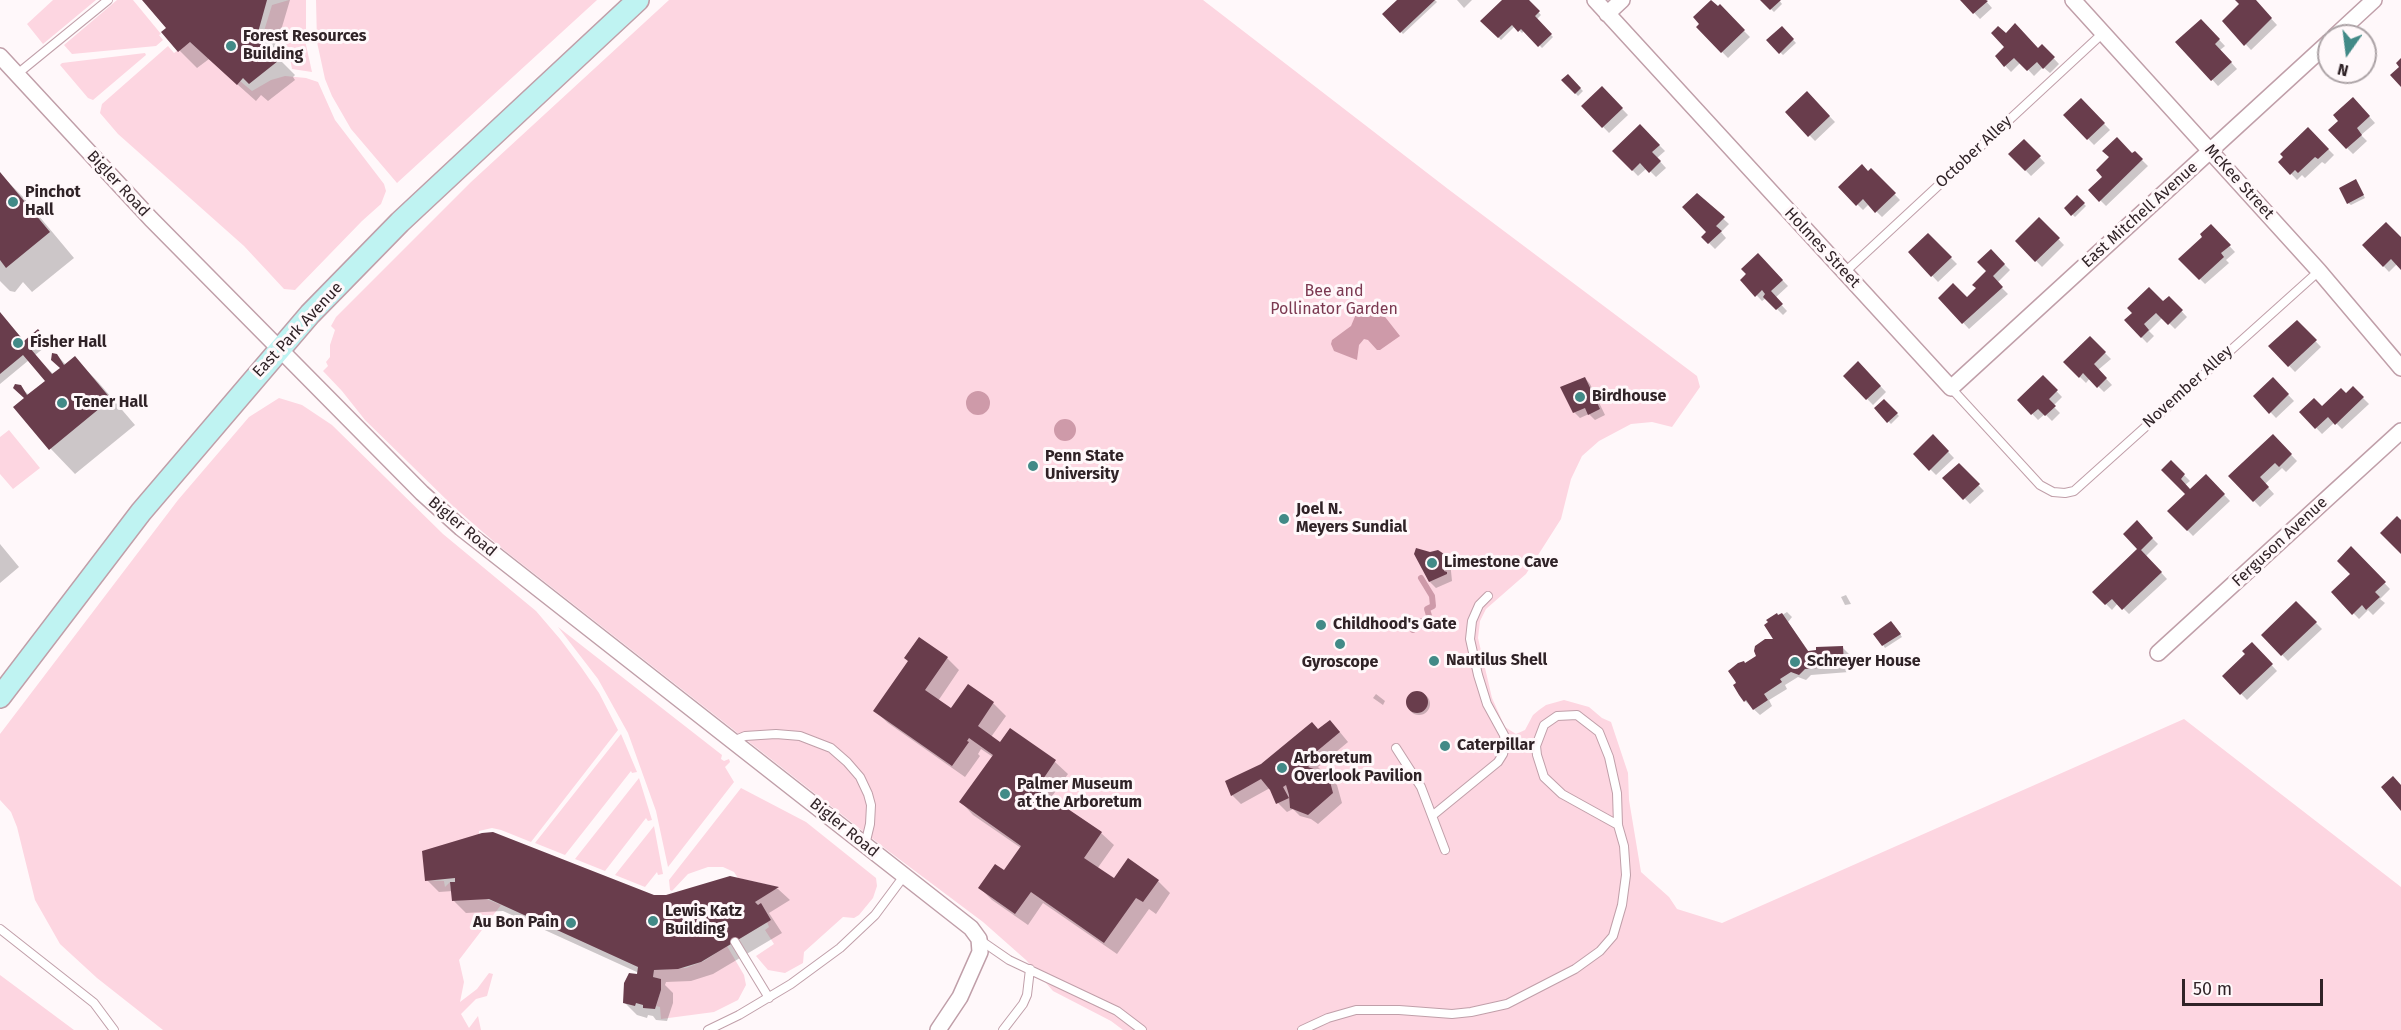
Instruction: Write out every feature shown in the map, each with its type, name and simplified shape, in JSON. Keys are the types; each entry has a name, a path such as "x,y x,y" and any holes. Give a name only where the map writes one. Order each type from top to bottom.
{"main road":[{"name":"East Park Avenue","path":"0,698 141,512 310,314 400,222 638,0"}],"street":[{"name":"Holmes Street","path":"1594,0 1951,388"},
{"path":"1607,14 1622,0"},
{"name":"McKee Street","path":"2073,0 2319,271 2401,369"},
{"path":"2348,24 2374,0"},
{"name":"East Mitchell Avenue","path":"1951,388 2317,53"},
{"name":"Bigler Road","path":"0,56 151,219 422,493 460,528 957,916 979,939"},
{"name":"Ferguson Avenue","path":"2158,653 2401,431"},
{"path":"938,1030 960,997 971,974 980,952 979,939"}],"lane":[{"path":"16,75 108,0"},
{"name":"October Alley","path":"1845,272 2103,33"},
{"name":"November Alley","path":"2053,492 2074,491 2319,271"},
{"name":"Holmes Street","path":"1951,388 2040,485 2053,492"},
{"path":"1432,816 1498,762 1505,746 1504,735 1484,695 1470,639 1472,621 1479,605 1488,596"},
{"path":"1302,1030 1335,1015 1356,1010 1452,1014 1507,1004 1575,969 1600,951 1613,936 1622,905 1626,875 1625,856 1618,825 1617,794 1609,757 1599,732 1577,715 1557,716 1544,725 1536,746 1544,777 1562,794 1618,825"},
{"path":"733,741 745,736 776,734 800,736 831,748 848,762 860,777 868,794 871,805 870,824 865,845"},
{"path":"1505,746 1536,746"},
{"path":"1396,748 1420,787 1445,850"},
{"path":"708,1030 769,998 806,974 850,939 875,915 904,876"},
{"path":"0,929 94,1003 114,1030"},
{"path":"979,939 1009,960 1117,1011 1142,1030"},
{"path":"735,942 769,998"},
{"path":"1003,1030 1027,995 1030,969"}],"green space":[{"path":"53,0 96,0 43,44 27,24"},
{"path":"117,0 133,0 161,34 159,35 163,40 156,46 72,54 64,45"},
{"path":"289,0 306,0 306,45 312,72 292,69 289,53 264,31 272,5"},
{"path":"316,0 597,0 397,183 351,129 332,96 325,79 317,42"},
{"name":"Penn State University","path":"669,0 1203,0 1448,189 1697,376 1700,387 1672,427 1652,422 1631,424 1599,441 1582,456 1571,479 1561,519 1526,574 1486,609 1480,621 1478,638 1492,698 1505,727 1516,734 1525,730 1533,715 1546,705 1564,700 1589,707 1611,722 1628,773 1629,800 1641,872 1669,897 1677,909 1722,923 2184,719 2401,887 2401,1030 1123,1030 1111,1021 1053,991 1026,960 983,922 887,850 499,546 454,507 365,420 323,371 328,366 326,362 330,357 330,345 335,330 331,326 336,317 471,182"},
{"path":"190,42 237,84 240,81 252,91 271,80 285,76 318,82 335,120 384,184 386,191 381,204 295,290 284,289 244,246 118,134 100,113 102,104 168,46 174,53"},
{"path":"145,53 146,55 93,100 88,98 60,65 62,63"},
{"path":"279,398 302,405 332,425 443,534 536,611 560,639 599,693 618,730 531,842 492,828 479,831 479,834 425,880 444,881 445,887 450,882 453,901 484,898 501,905 459,960 464,982 460,1002 477,989 489,973 493,974 487,996 476,999 461,1014 469,1028 478,1016 481,1030 163,1030 97,978 60,944 35,900 17,827 11,812 0,800 0,734 178,500 249,417"},
{"path":"9,430 40,468 13,489 0,474 0,437"},
{"path":"558,627 722,755 721,759 724,761 729,759 730,762 725,767 734,782 668,867 656,811 628,733 598,679"},
{"path":"621,734 637,772 632,773 631,771 565,855 535,843"},
{"path":"639,778 652,820 648,821 646,818 605,871 575,859"},
{"path":"741,788 806,822 876,878 877,886 873,898 859,915 854,918 843,917 804,952 803,963 785,973 768,970 756,956 774,944 765,930 769,927 767,922 771,920 761,904 758,905 755,902 778,887 738,878 734,872 723,867 708,867 688,874 672,891 670,890 669,880"},
{"path":"654,826 663,874 658,875 657,872 645,887 615,875"},
{"path":"727,946 744,975 746,985 738,1000 714,1012 661,1019 660,1007 656,1006 661,990 661,979 653,977 654,970 686,968 704,961"},
{"path":"0,975 74,1030 0,1030"}],"shaded area":[{"path":"1372,305 1382,313 1400,336 1380,350 1364,339 1359,345 1357,360 1334,351 1332,340 1351,326 1359,307"},
{"path":"978,391 987,394 990,403 987,412 978,415 969,412 966,403 969,394"},
{"path":"1061,419 1069,419 1076,426 1076,434 1069,441 1061,441 1054,434 1054,426"}],"building":[{"name":"Forest Resources Building","path":"142,0 267,0 257,36 278,56 276,58 278,61 249,84 243,78 237,85 190,42 178,52 161,32 166,28"},
{"path":"1397,0 1435,0 1400,33 1382,14"},
{"path":"1502,0 1529,0 1540,11 1535,16 1552,34 1538,47 1521,29 1518,32 1512,25 1498,38 1480,21"},
{"path":"1711,0 1718,6 1720,4 1745,30 1721,53 1696,27 1699,24 1693,17"},
{"path":"1760,0 1781,0 1770,10"},
{"path":"1960,0 1986,0 1988,1 1973,14"},
{"path":"2235,0 2256,0 2272,18 2244,46 2222,21 2239,4"},
{"path":"2201,19 2220,39 2215,44 2232,62 2211,81 2175,42"},
{"path":"2015,23 2038,48 2042,44 2055,57 2043,69 2037,62 2027,71 2014,58 2004,67 1995,56 2004,47 1991,33 1998,26 2006,33"},
{"path":"1782,26 1794,39 1779,54 1766,40"},
{"path":"2401,58 2401,87 2390,75 2399,67 2396,63"},
{"path":"1568,74 1581,88 1575,94 1561,80"},
{"path":"1602,86 1623,108 1602,128 1581,106"},
{"path":"1807,91 1830,116 1808,137 1785,112"},
{"path":"2353,97 2370,116 2357,128 2362,135 2346,149 2328,130 2338,121 2333,115"},
{"path":"2081,98 2105,123 2087,140 2063,115"},
{"path":"1640,124 1660,145 1652,152 1661,161 1649,173 1640,163 1632,171 1612,151"},
{"path":"2308,127 2329,149 2318,159 2315,157 2298,173 2295,170 2290,175 2278,162 2283,157 2280,154"},
{"path":"2117,137 2132,153 2135,151 2143,159 2099,202 2088,190 2102,177 2096,170 2109,157 2102,151"},
{"path":"2024,139 2041,156 2025,171 2008,154"},
{"path":"1862,164 1868,171 1871,168 1896,193 1875,213 1863,199 1856,206 1838,187"},
{"name":"Pinchot Hall","path":"0,172 50,232 6,268 0,260"},
{"path":"2356,179 2364,195 2347,204 2339,188"},
{"path":"1697,193 1725,217 1716,226 1722,231 1708,244 1701,237 1706,232 1682,207"},
{"path":"2077,195 2085,203 2071,216 2064,208"},
{"path":"2039,217 2060,238 2035,262 2015,241"},
{"path":"2386,222 2401,237 2401,270 2391,259 2383,267 2362,245"},
{"path":"2211,224 2231,245 2221,253 2224,257 2199,280 2178,259 2202,237 2200,234"},
{"path":"1928,233 1952,257 1931,277 1908,252"},
{"path":"1991,249 2005,264 1993,276 2003,287 1962,324 1938,298 1953,283 1967,297 1976,288 1972,285 1986,271 1977,262"},
{"path":"1758,253 1783,280 1771,291 1783,304 1776,310 1763,297 1765,294 1762,290 1755,297 1740,280 1746,274 1741,269"},
{"path":"2149,287 2163,301 2169,296 2183,310 2168,325 2156,313 2144,324 2149,330 2141,338 2124,320 2132,313 2127,308"},
{"name":"Tener Hall","path":"0,312 24,341 38,329 49,343 38,342 30,348 52,374 60,368 51,360 52,353 57,354 64,365 75,356 111,399 49,450 13,407 24,398 13,388 15,384 21,385 27,395 45,381 23,355 0,374"},
{"path":"2297,320 2317,340 2288,367 2268,346"},
{"path":"2090,336 2106,352 2094,364 2107,378 2097,388 2083,373 2079,378 2063,362"},
{"path":"1858,361 1881,386 1866,400 1843,376"},
{"path":"2043,375 2058,390 2049,399 2056,406 2045,416 2038,409 2031,415 2017,400"},
{"name":"Birdhouse","path":"1585,377 1600,409 1588,415 1585,408 1573,413 1560,387"},
{"path":"2273,377 2289,394 2269,414 2253,396"},
{"path":"2353,386 2364,397 2335,425 2328,417 2315,429 2299,412 2314,398 2322,406 2341,388 2346,393"},
{"path":"1884,399 1898,413 1887,423 1874,408"},
{"path":"1933,434 1949,451 1929,471 1913,454"},
{"path":"2273,434 2292,454 2279,467 2275,463 2260,477 2269,487 2253,502 2228,476"},
{"path":"2171,460 2185,474 2181,479 2190,489 2206,474 2225,494 2187,531 2167,511 2185,494 2161,470"},
{"path":"1959,463 1980,484 1963,500 1942,478"},
{"path":"2397,516 2401,520 2401,554 2380,533"},
{"path":"2137,520 2153,538 2141,550 2162,572 2122,610 2112,599 2105,605 2092,592 2137,549 2123,534"},
{"path":"2351,546 2386,582 2375,592 2380,597 2366,610 2362,605 2352,615 2331,592 2350,574 2337,561"},
{"name":"Limestone Cave","path":"1416,548 1430,552 1438,550 1444,554 1444,571 1447,574 1429,582 1414,554"},
{"path":"2296,601 2317,622 2281,656 2261,635"},
{"name":"Schreyer House","path":"1777,613 1778,615 1782,613 1808,651 1816,650 1816,647 1843,646 1844,666 1805,669 1799,675 1791,672 1780,679 1782,682 1764,694 1768,700 1753,710 1739,695 1733,685 1736,683 1728,671 1738,663 1744,661 1745,663 1756,656 1755,646 1765,639 1773,639 1764,625 1768,622 1766,620"},
{"path":"1891,621 1901,634 1882,646 1873,634"},
{"name":"Palmer Museum at the Arboretum","path":"919,637 948,657 925,690 951,708 968,684 994,702 978,726 1000,742 1010,728 1056,760 1037,788 1102,832 1084,858 1114,878 1128,858 1159,880 1143,902 1136,898 1104,943 1031,892 1015,914 978,888 995,864 1004,870 1021,846 959,802 993,755 969,738 967,741 969,742 952,766 873,711 908,661 904,658"},
{"path":"2252,642 2273,664 2240,695 2222,676 2245,654 2242,651"},
{"path":"1417,691 1425,694 1428,702 1425,710 1417,713 1409,710 1406,702 1409,694"},
{"name":"Arboretum Overlook Pavilion","path":"1330,720 1340,732 1310,757 1314,762 1308,767 1328,774 1333,793 1308,815 1290,808 1289,795 1286,785 1283,787 1289,798 1276,804 1270,790 1261,779 1231,796 1225,781 1261,764 1312,722 1318,729"},
{"path":"2393,776 2401,785 2401,811 2381,787"},
{"name":"Lewis Katz Building","path":"493,832 654,895 666,895 730,876 779,887 755,902 758,905 761,903 771,920 701,962 678,969 654,970 653,977 661,979 661,990 655,1009 643,1008 643,1005 636,1003 635,1006 623,1003 624,983 629,973 637,974 638,967 489,899 452,901 450,882 455,882 455,878 425,881 422,851 482,833"}],"waterway":[{"path":"1413,630 1414,625 1419,626 1419,622 1430,619 1427,609 1433,606 1432,596 1421,578"}],"place":[{"name":"Forest Resources Building","path":"231,46"},
{"name":"Pinchot Hall","path":"13,202"},
{"name":"Fisher Hall","path":"18,343"},
{"name":"Birdhouse","path":"1580,397"},
{"name":"Tener Hall","path":"62,403"},
{"name":"Penn State University","path":"1033,466"},
{"name":"Joel N. Meyers Sundial","path":"1284,519"},
{"name":"Limestone Cave","path":"1432,563"},
{"name":"Childhood's Gate","path":"1321,625"},
{"name":"Gyroscope","path":"1340,644"},
{"name":"Nautilus Shell","path":"1434,661"},
{"name":"Schreyer House","path":"1795,662"},
{"name":"Caterpillar","path":"1445,746"},
{"name":"Arboretum Overlook Pavilion","path":"1282,768"},
{"name":"Palmer Museum at the Arboretum","path":"1005,794"},
{"name":"Lewis Katz Building","path":"653,921"},
{"name":"Au Bon Pain","path":"571,923"}],"park label":[{"name":"Bee and Pollinator Garden","path":"1334,301"}]}
